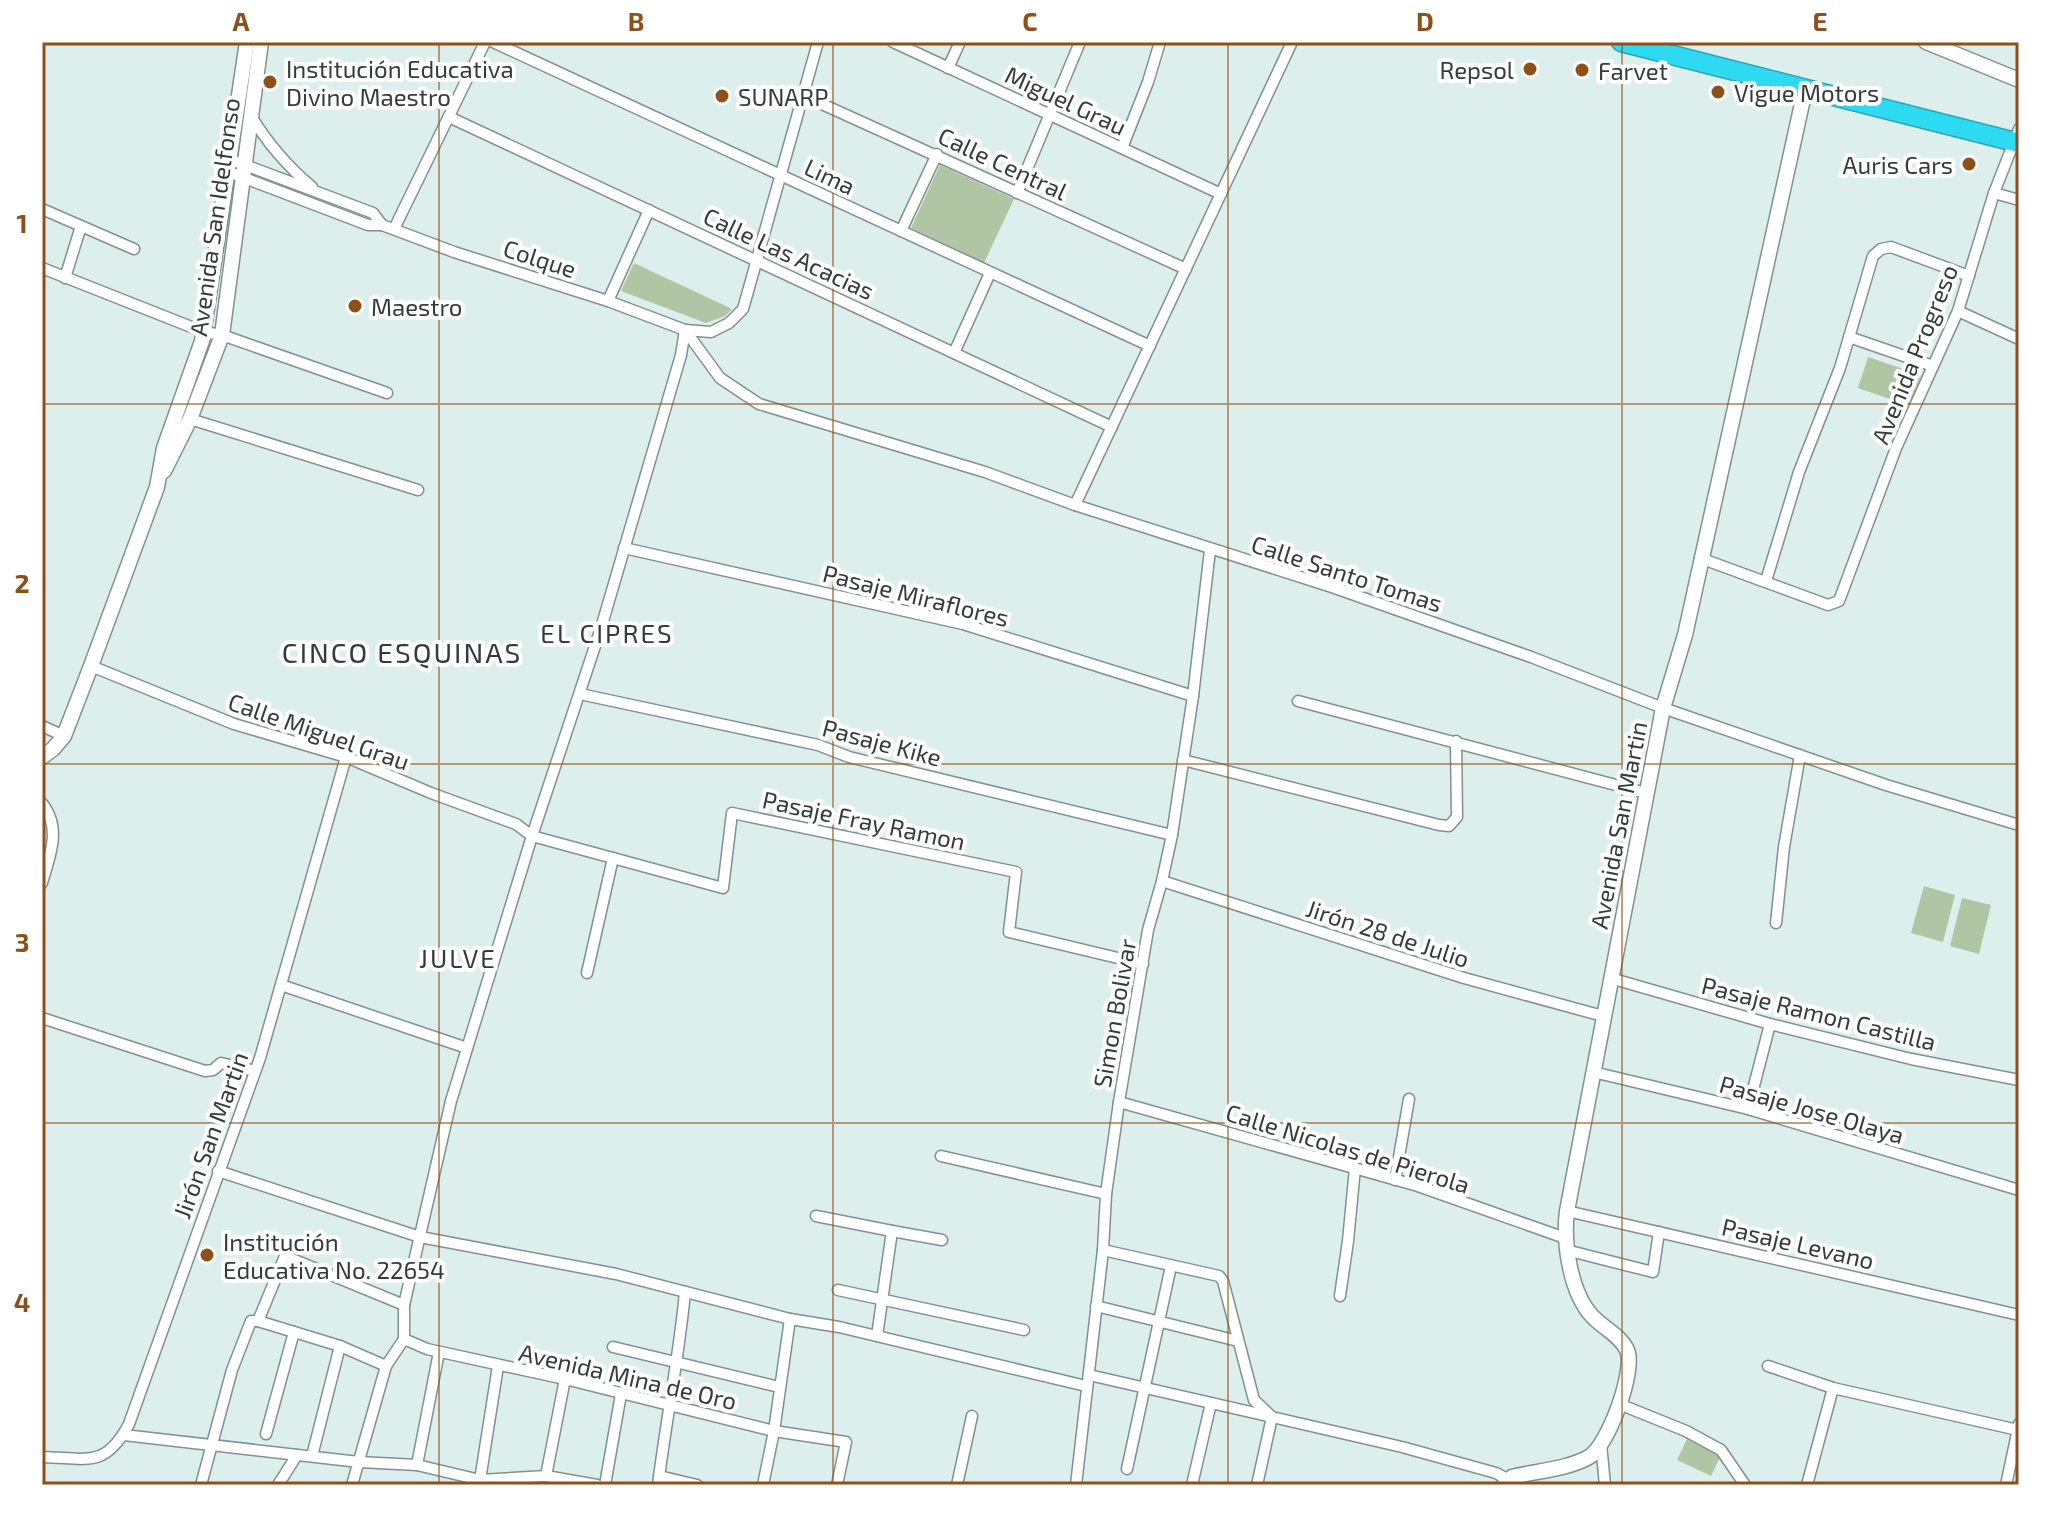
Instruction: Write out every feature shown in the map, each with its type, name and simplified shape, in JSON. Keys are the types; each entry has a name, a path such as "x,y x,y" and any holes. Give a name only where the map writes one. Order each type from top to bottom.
{"highway":[{"path":"1621,42 1687,50 1805,90 2017,138"}],"street":[{"name":"Avenida San Idelfonso","path":"158,482 164,448 204,332 247,42"},
{"name":"Avenida San Idelfonso","path":"42,757 64,736 158,482 190,419 222,335 261,42"},
{"path":"394,229 485,42"},
{"name":"Lima","path":"493,42 1150,346"},
{"path":"352,1485 386,1366 404,1339 404,1305 451,1101 532,836 580,694 681,355 685,330 711,332 729,323 743,309 818,42"},
{"name":"Miguel Grau","path":"893,42 1221,194"},
{"path":"948,68 960,42"},
{"path":"1017,193 1080,42"},
{"path":"1122,148 1160,42"},
{"path":"1075,505 1292,42"},
{"path":"1926,42 2019,80"},
{"name":"Avenida San Martin","path":"1601,1444 1630,1374 1631,1360 1626,1347 1616,1335 1586,1308 1565,1244 1567,1211 1663,708 1685,635 1805,90"},
{"name":"Calle Central","path":"802,95 1186,269"},
{"name":"Colque","path":"251,116 286,165 316,191"},
{"name":"Calle Las Acacias","path":"449,117 1112,427"},
{"name":"Avenida Progreso","path":"1700,558 1828,605 1839,601 1896,448 1958,311 1994,193 2017,138"},
{"path":"901,231 937,154"},
{"name":"Colque","path":"228,165 316,191 373,213 382,225"},
{"name":"Colque","path":"245,171 368,225 382,225 685,330"},
{"path":"1994,193 2019,200"},
{"path":"42,209 134,249"},
{"path":"608,301 649,210"},
{"path":"65,278 81,226"},
{"path":"1766,581 1799,472 1840,368 1873,256 1881,249 1891,247 1969,276"},
{"path":"42,268 204,332 222,335 387,393"},
{"path":"954,353 990,273"},
{"path":"1958,311 2019,339"},
{"name":"Calle Santo Tomas","path":"685,330 720,378 759,404 985,472 1210,550 1332,587 1663,708 2019,825"},
{"path":"1849,337 1933,366"},
{"path":"190,419 418,490"},
{"name":"Pasaje Miraflores","path":"624,548 963,624 1193,696"},
{"name":"Simon Bolivar","path":"1076,1485 1103,1250 1106,1194 1119,1102 1148,930 1172,835 1193,696 1210,550"},
{"name":"Calle Miguel Grau","path":"91,666 234,724 346,757 516,824 532,836"},
{"name":"Pasaje Kike","path":"580,694 818,745 849,757 1172,835"},
{"path":"1298,701 1646,793"},
{"path":"42,726 64,736"},
{"path":"1183,760 1449,826 1457,817 1456,741"},
{"path":"1776,923 1784,847 1800,755"},
{"name":"Jirón San Martin","path":"124,1435 255,1071 346,757"},
{"path":"42,803 54,829 42,883"},
{"name":"Pasaje Fray Ramon","path":"532,836 723,888 732,813 1016,872 1009,932 1143,964"},
{"path":"587,973 613,858"},
{"name":"Jirón 28 de Julio","path":"1162,881 1464,978 1603,1016"},
{"name":"Pasaje Ramon Castilla","path":"1610,978 1770,1024 1911,1059 2019,1080"},
{"path":"281,985 467,1048"},
{"path":"42,1018 205,1071 211,1071 221,1063 255,1071"},
{"path":"1748,1109 1770,1024"},
{"name":"Pasaje Jose Olaya","path":"1593,1072 1748,1109 2019,1190"},
{"path":"1395,1180 1409,1099"},
{"name":"Calle Nicolas de Pierola","path":"1119,1102 1395,1180 1565,1244 1653,1272 1659,1232"},
{"path":"941,1156 1106,1194"},
{"path":"1340,1296 1355,1168"},
{"path":"218,1171 420,1237 616,1274 790,1319 1087,1380 1147,1388 1417,1451 1487,1470 1506,1483 1512,1477 1581,1461 1594,1454 1601,1444"},
{"name":"Pasaje Levano","path":"1567,1211 2019,1315"},
{"path":"816,1216 942,1240"},
{"path":"877,1336 892,1231"},
{"path":"1103,1250 1219,1276 1223,1281 1254,1400 1272,1417"},
{"path":"258,1321 287,1255 404,1305"},
{"path":"1127,1469 1171,1266"},
{"path":"838,1290 1024,1330"},
{"path":"685,1292 678,1363 659,1480 697,1485"},
{"path":"1096,1306 1238,1341"},
{"path":"763,1485 790,1319"},
{"path":"201,1485 232,1370 251,1321 340,1346 386,1366"},
{"path":"266,1434 294,1332"},
{"name":"Avenida Mina de Oro","path":"404,1339 439,1352 565,1379 774,1431 846,1442 837,1485"},
{"path":"312,1456 340,1346"},
{"path":"613,1347 779,1387"},
{"path":"417,1465 439,1352"},
{"path":"480,1480 498,1366"},
{"path":"1768,1366 1833,1388 2018,1430"},
{"path":"546,1476 565,1379"},
{"path":"1807,1485 1833,1388"},
{"path":"605,1485 621,1394"},
{"path":"1192,1485 1211,1403"},
{"path":"1619,1404 1686,1431 1721,1450 1745,1485"},
{"path":"957,1485 972,1416"},
{"path":"1257,1485 1272,1417"},
{"path":"2006,1485 2017,1456 2019,1424"},
{"path":"42,1457 106,1455 124,1435 359,1462 417,1465 480,1480 546,1476 597,1485"},
{"path":"1601,1444 1605,1485"},
{"path":"278,1485 297,1455"}],"green space":[{"path":"940,165 1014,199 984,263 911,228"},
{"path":"634,263 732,309 725,316 706,323 621,291"},
{"path":"1868,357 1921,375 1910,406 1858,388"},
{"path":"1924,886 1955,895 1943,942 1911,933"},
{"path":"1962,898 1991,905 1979,954 1950,946"},
{"path":"1687,1439 1721,1455 1711,1476 1677,1460"}],"place":[{"name":"Repsol","path":"1530,69"},
{"name":"Farvet","path":"1582,70"},
{"name":"Institución Educativa Divino Maestro","path":"270,82"},
{"name":"Vigue Motors","path":"1718,92"},
{"name":"SUNARP","path":"722,96"},
{"name":"Auris Cars","path":"1969,164"},
{"name":"Maestro","path":"355,306"},
{"name":"Institución Educativa No. 22654","path":"207,1255"}],"district":[{"name":"EL CIPRES","path":"607,632"},
{"name":"CINCO ESQUINAS","path":"402,652"},
{"name":"JULVE","path":"458,957"}]}
